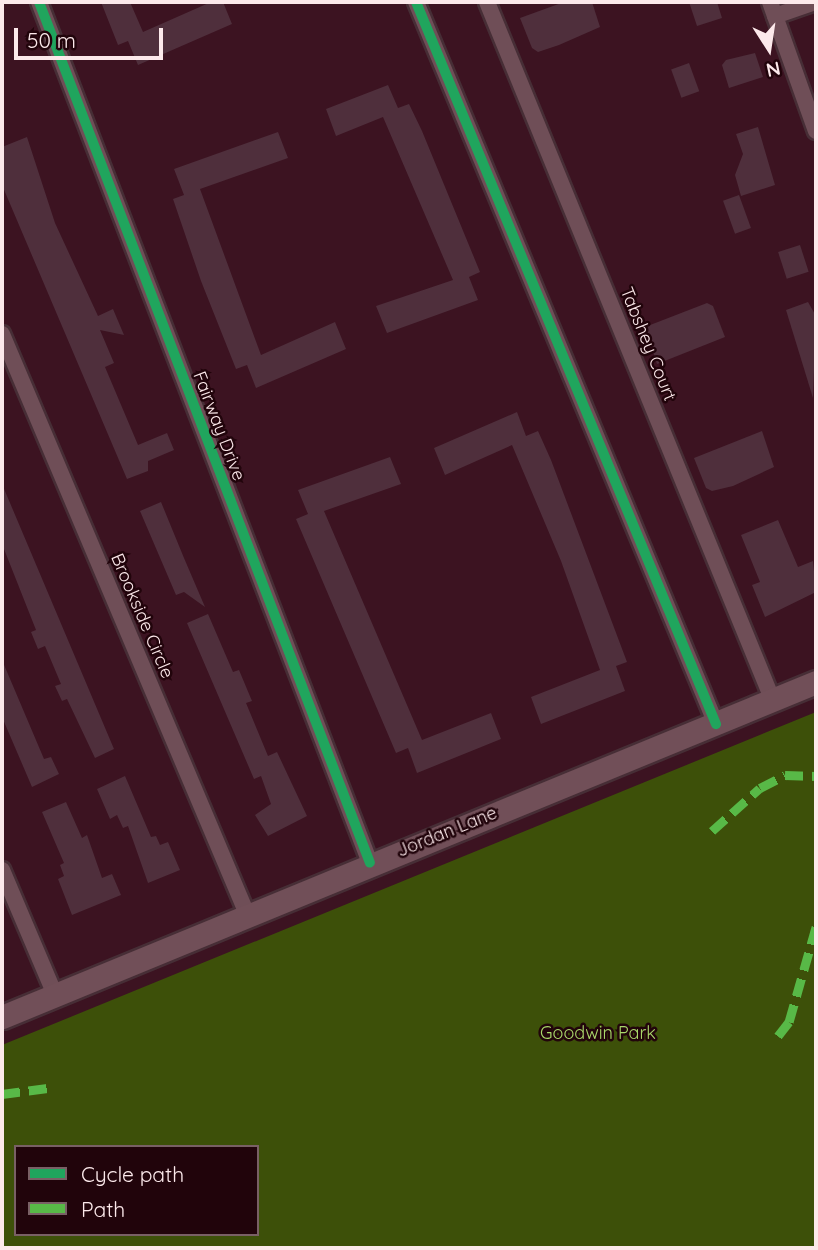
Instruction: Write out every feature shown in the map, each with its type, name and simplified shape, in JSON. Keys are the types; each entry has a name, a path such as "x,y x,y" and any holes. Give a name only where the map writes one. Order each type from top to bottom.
{"main road":[{"name":"Jordan Lane","path":"2,1017 370,863 816,682"}],"street":[{"name":"Fairway Drive","path":"39,2 370,863"},
{"path":"416,2 716,724"},
{"name":"Tabshey Court","path":"487,2 773,701"},
{"path":"815,2 772,9 816,131"},
{"name":"Brookside Circle","path":"2,334 247,914"},
{"path":"2,870 55,995"}],"green space":[{"name":"Goodwin Park","path":"816,712 816,1248 2,1248 2,1045"}],"building":[{"path":"101,2 130,2 143,32 211,2 223,2 232,24 138,65 128,41 118,45"},
{"path":"564,2 592,2 600,27 538,52 532,48 520,18"},
{"path":"689,2 717,2 722,18 697,26"},
{"path":"755,53 763,77 729,88 722,65 726,60"},
{"path":"689,63 699,91 681,98 671,69"},
{"path":"388,85 398,108 409,104 480,272 469,277 478,300 387,333 376,306 453,280 383,117 336,136 326,109"},
{"path":"758,127 775,185 741,196 735,175 743,154 736,134"},
{"path":"278,132 288,158 200,189 261,355 335,322 346,349 256,388 247,365 236,369 201,281 173,199 184,195 174,169"},
{"path":"27,137 55,223 98,316 113,309 124,335 100,330 114,363 105,367 138,445 167,433 174,450 148,461 148,471 127,479 2,185 2,147"},
{"path":"739,195 751,228 735,234 723,201"},
{"path":"800,245 809,272 787,279 778,252"},
{"path":"808,302 816,316 813,398 786,310"},
{"path":"707,303 713,306 725,337 657,364 645,327"},
{"path":"517,412 526,436 538,431 551,460 627,662 616,666 625,691 541,724 531,697 600,670 561,561 512,445 445,475 434,448"},
{"path":"762,431 774,467 733,486 712,491 706,488 694,458"},
{"path":"390,457 401,484 324,511 422,740 491,713 501,739 417,773 408,748 396,753 296,519 308,514 298,490"},
{"path":"2,484 114,749 95,758 67,699 62,701 55,686 61,684 45,646 38,649 31,632 36,630 2,544"},
{"path":"161,502 205,607 184,592 176,595 140,511"},
{"path":"778,520 798,567 813,561 816,592 765,617 752,585 760,582 741,535"},
{"path":"208,614 233,672 239,670 252,701 246,703 268,756 277,752 307,816 268,836 255,815 271,804 261,776 254,779 187,623"},
{"path":"2,660 44,759 51,757 59,774 32,787 2,717"},
{"path":"125,776 151,837 156,836 160,845 168,842 180,870 148,883 128,826 123,828 117,815 110,819 97,789"},
{"path":"66,802 82,838 87,835 102,878 112,874 121,895 72,915 58,879 64,876 60,865 64,863 42,812"}],"marked path":[{"path":"712,831 760,788 785,775 816,776"},
{"path":"778,1036 789,1022 816,927"},
{"path":"2,1094 48,1088"}],"cycle path":[{"path":"39,2 370,863"},
{"path":"416,2 716,724"}]}
